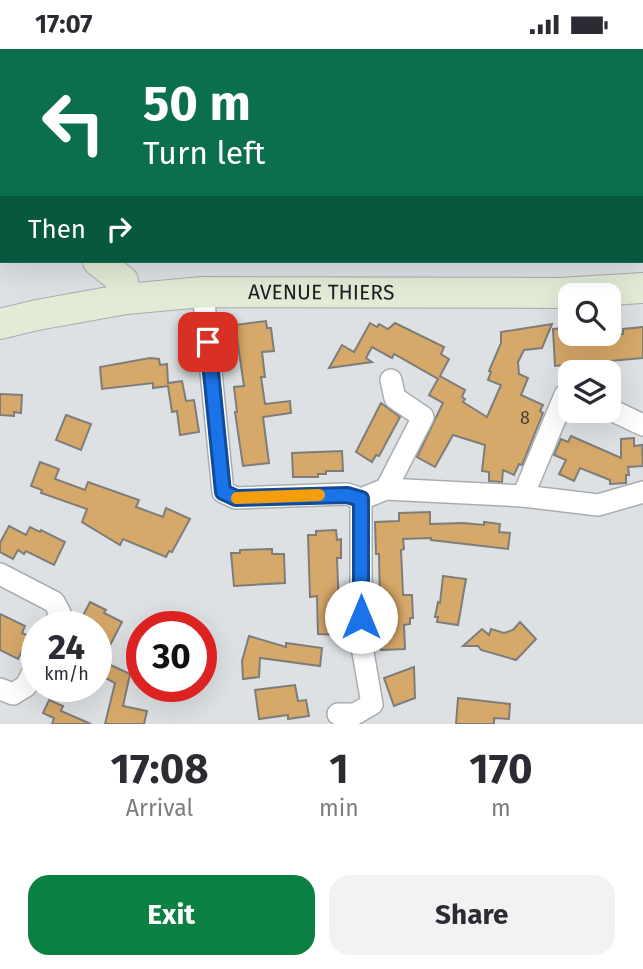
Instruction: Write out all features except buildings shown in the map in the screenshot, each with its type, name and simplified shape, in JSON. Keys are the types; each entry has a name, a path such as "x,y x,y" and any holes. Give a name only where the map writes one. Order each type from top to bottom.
{"main road":[{"path":"100,263 123,281 126,299"},
{"name":"AVENUE THIERS","path":"0,324 37,314 126,299 203,292 559,293 643,288"}],"street":[{"path":"203,292 223,492 236,498 347,495 361,499 386,489 523,496 598,505 643,492"},
{"path":"386,489 423,417 395,398 391,380"},
{"path":"523,496 558,412"},
{"path":"621,415 643,425"},
{"path":"338,713 355,714 372,704 361,641 361,499"},
{"path":"0,574 54,601 59,611"},
{"path":"0,689 13,694 21,690"}],"slow traffic":[{"path":"237,498 319,495"}],"route":[{"path":"208,342 223,492 236,498 347,495 361,499 361,617"}]}
